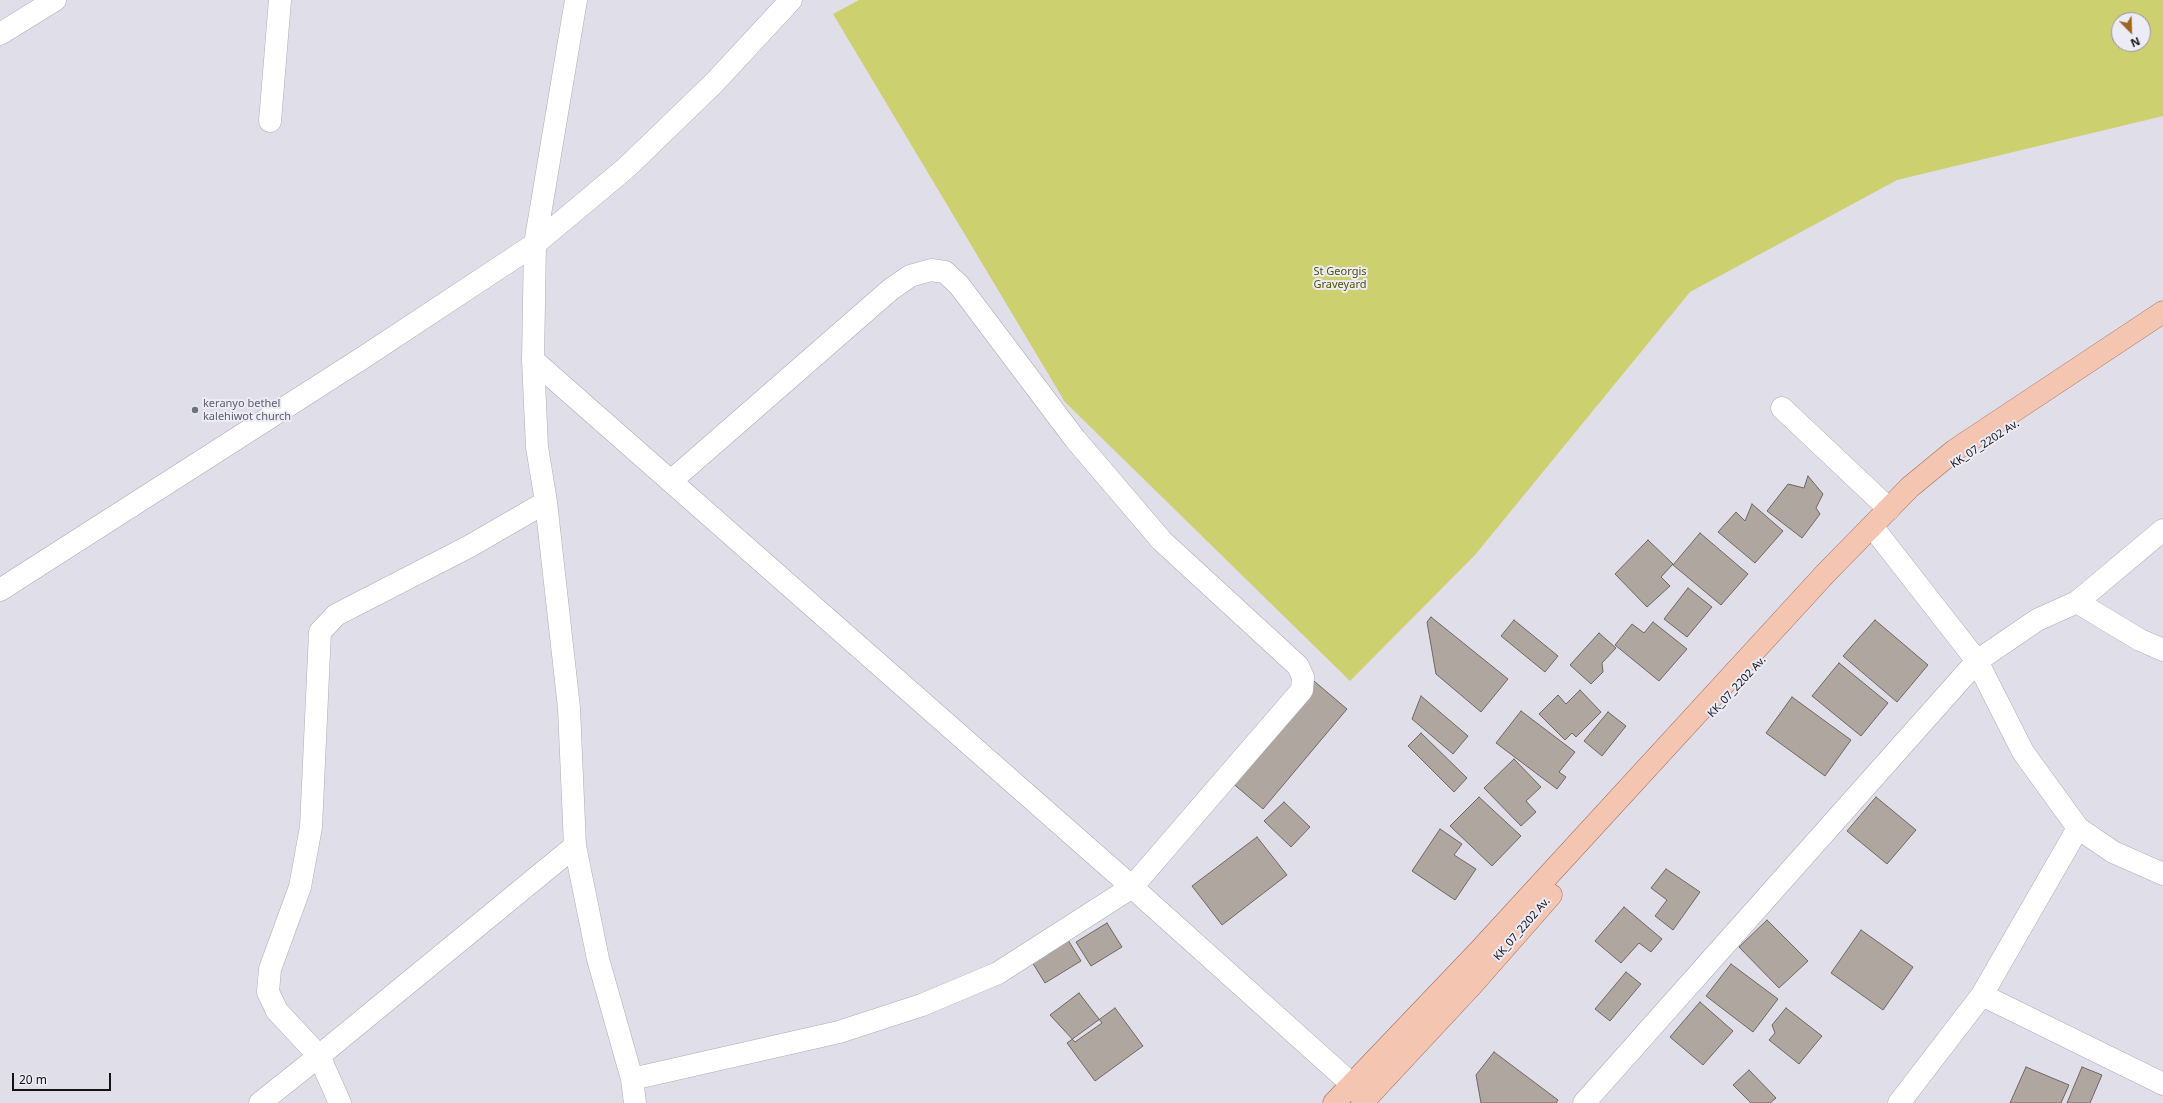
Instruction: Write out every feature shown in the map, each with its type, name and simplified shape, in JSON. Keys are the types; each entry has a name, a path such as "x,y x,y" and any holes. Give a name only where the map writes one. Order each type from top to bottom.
{"main road":[{"path":"1334,1103 1364,1097 1479,951 1825,574 1910,487 1955,450 2163,312"},
{"name":"KK_07_2202 Av.","path":"1364,1097 1472,985 1651,781 1878,534 1951,466 2163,330"}],"street":[{"path":"0,34 55,0"},
{"path":"270,121 280,0"},
{"path":"576,0 535,244 533,360 537,447 546,502 569,708 575,846 598,959 632,1079 635,1103"},
{"path":"0,590 364,358 535,244 626,168 714,83 791,0"},
{"path":"632,1079 839,1032 922,1005 998,973 1132,888 1302,690 1303,677 1298,666 1162,541 1075,439 959,285 945,272 931,270 910,276 890,290 671,481"},
{"path":"533,360 1132,888 1364,1097"},
{"path":"1782,408 1889,509"},
{"path":"340,1103 319,1056 278,1011 268,992 270,969 300,887 311,827 320,632 336,615 470,546 546,502"},
{"path":"1584,1103 1977,661 2037,620 2077,602 2163,530"},
{"path":"1878,534 1977,661 2023,752 2078,828 2112,852 2163,874"},
{"path":"2077,602 2140,640 2163,650"},
{"path":"1899,1103 1982,995 2078,828"},
{"path":"260,1103 575,846"},
{"path":"1982,995 2163,1084"}],"green space":[{"name":"St Georgis Graveyard","path":"859,0 2163,0 2163,116 1897,180 1690,292 1475,555 1350,681 1065,402 833,14"}],"building":[{"path":"1808,476 1823,494 1816,508 1820,514 1802,538 1767,511 1788,484 1804,488"},
{"path":"1752,504 1783,531 1755,563 1718,532 1736,512 1745,521"},
{"path":"1700,533 1748,574 1721,605 1673,565"},
{"path":"1648,540 1673,564 1661,577 1670,586 1647,607 1615,574"},
{"path":"1688,588 1712,607 1687,637 1664,619"},
{"path":"1431,617 1508,679 1481,712 1436,674 1427,622"},
{"path":"1514,620 1558,656 1545,672 1501,636"},
{"path":"1875,620 1928,665 1897,702 1843,656"},
{"path":"1653,622 1687,649 1659,681 1615,645 1632,624 1644,633"},
{"path":"1599,633 1616,648 1602,663 1603,672 1591,684 1570,665"},
{"path":"1839,663 1888,703 1861,736 1812,696"},
{"path":"1308,676 1347,709 1263,809 1223,775"},
{"path":"1580,690 1601,712 1576,737 1572,733 1565,740 1539,714 1558,695 1566,704"},
{"path":"1421,696 1468,736 1453,754 1412,719"},
{"path":"1792,697 1851,740 1825,776 1766,733"},
{"path":"1521,711 1575,752 1559,772 1566,777 1557,789 1496,743"},
{"path":"1608,712 1626,726 1602,756 1584,741"},
{"path":"1421,733 1467,778 1454,792 1408,746"},
{"path":"1514,759 1541,787 1526,801 1536,812 1521,826 1484,788"},
{"path":"1479,797 1521,836 1492,866 1450,826"},
{"path":"1876,797 1916,830 1887,864 1847,831"},
{"path":"1284,802 1310,827 1291,847 1264,821"},
{"path":"1440,829 1462,844 1454,855 1476,869 1455,900 1412,871"},
{"path":"1257,837 1287,875 1222,925 1192,886"},
{"path":"1666,869 1700,892 1673,930 1655,916 1667,900 1651,888"},
{"path":"1624,907 1662,939 1651,952 1639,943 1621,963 1595,941"},
{"path":"1767,920 1808,961 1779,988 1739,947"},
{"path":"1107,923 1122,947 1091,966 1076,942"},
{"path":"1861,930 1913,967 1883,1010 1831,973"},
{"path":"1068,940 1081,961 1045,983 1032,962"},
{"path":"1731,964 1778,999 1753,1032 1706,996"},
{"path":"1626,972 1641,984 1610,1021 1595,1009"},
{"path":"1079,993 1102,1023 1075,1042 1050,1015"},
{"path":"1700,1002 1733,1031 1703,1065 1670,1037"},
{"path":"1115,1008 1143,1046 1095,1081 1067,1043"},
{"path":"1786,1008 1822,1036 1799,1064 1769,1040 1775,1033 1772,1025"},
{"path":"1494,1052 1558,1100 1556,1103 1481,1103 1476,1075"},
{"path":"2026,1067 2069,1085 2061,1103 2010,1103"},
{"path":"2082,1067 2102,1075 2090,1103 2067,1103"},
{"path":"1749,1070 1776,1098 1770,1103 1751,1103 1733,1085"}],"place":[{"name":"keranyo bethel kalehiwot church","path":"195,410"}]}
